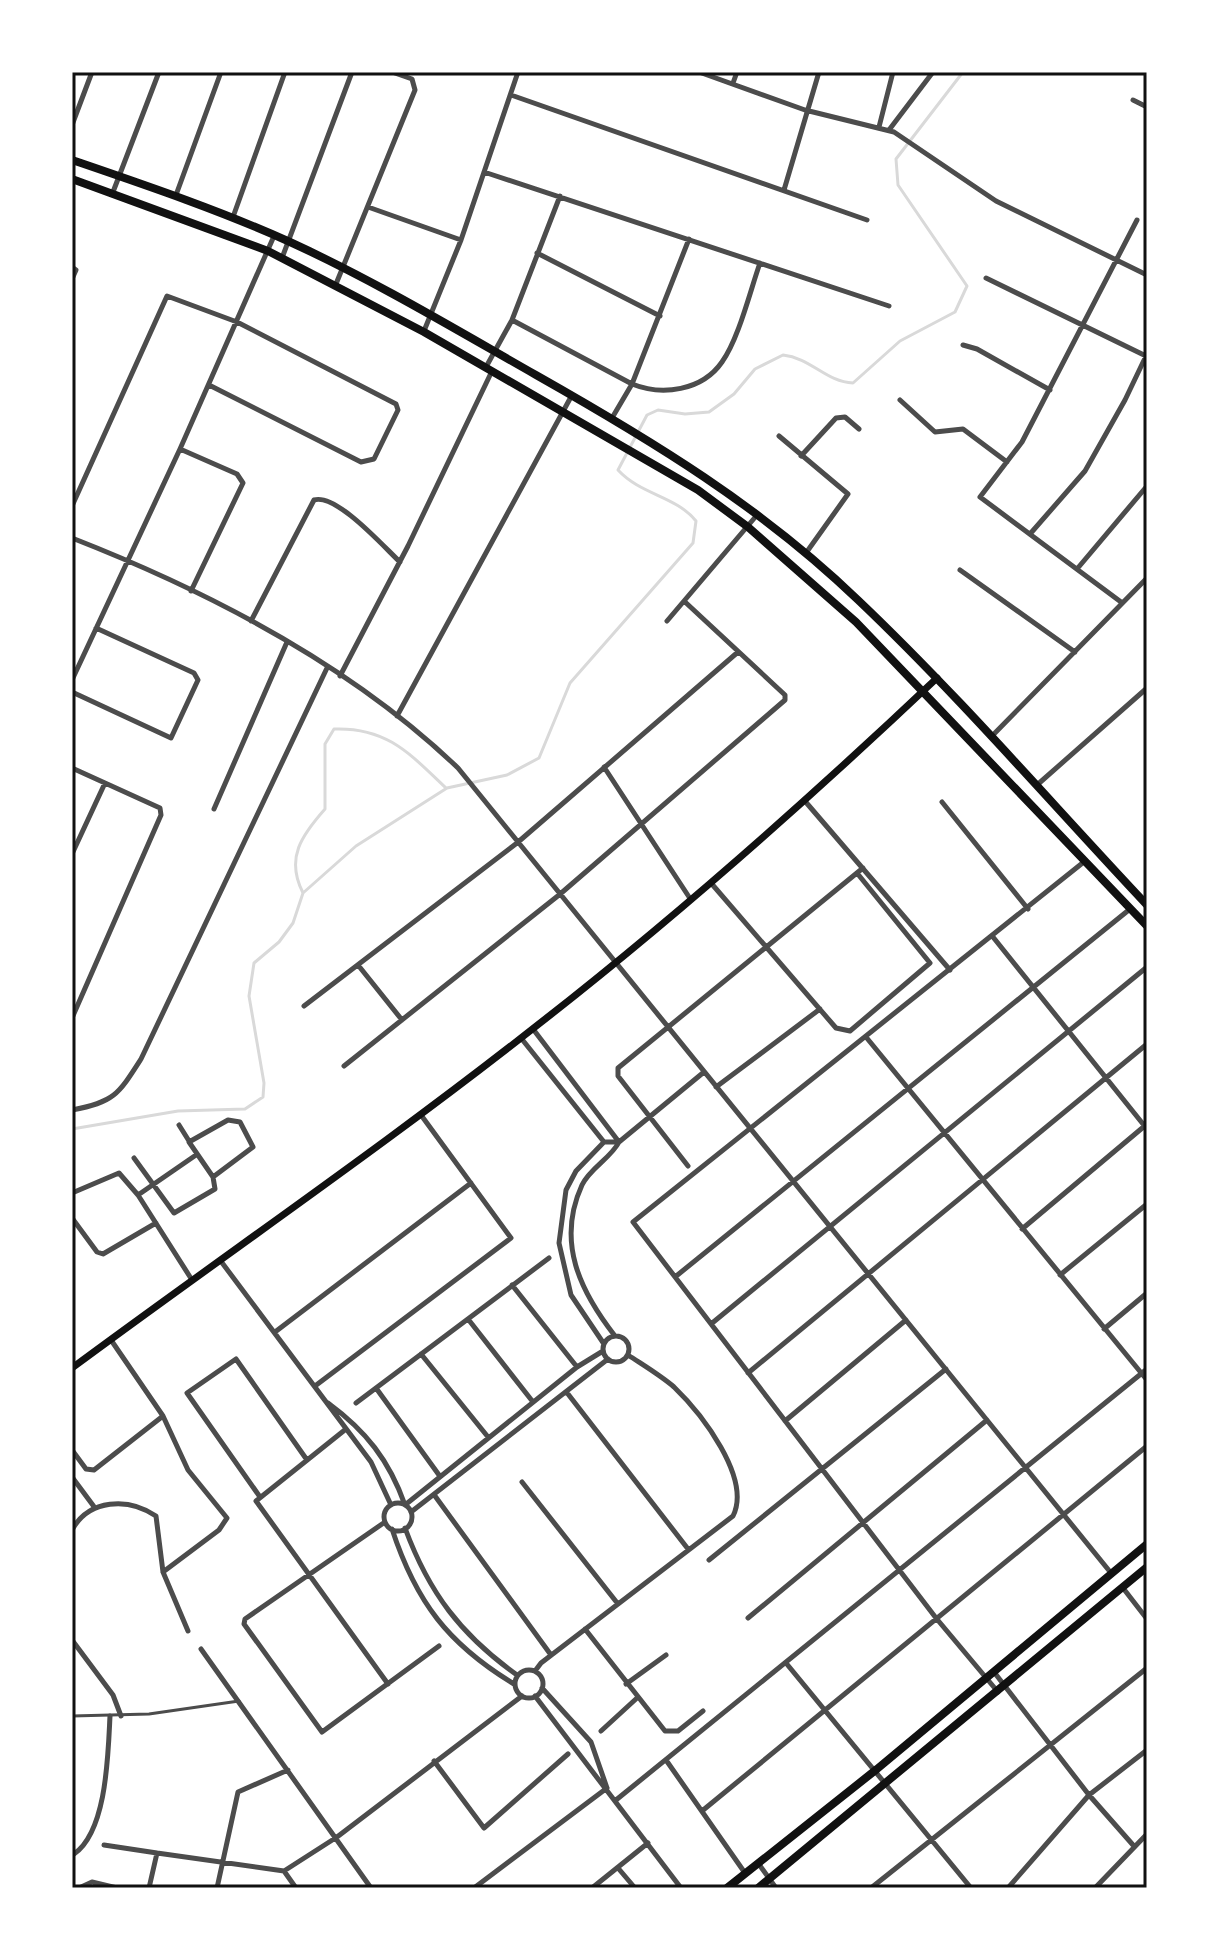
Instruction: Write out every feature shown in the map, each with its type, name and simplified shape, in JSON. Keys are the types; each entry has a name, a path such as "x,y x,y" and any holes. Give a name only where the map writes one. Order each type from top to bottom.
{"main road":[{"path":"72,160 233,218 345,269 572,395 655,445 757,514 858,599 937,678 1147,905"},
{"path":"72,179 268,251 336,284 647,457 748,527 856,622 1147,926"},
{"path":"72,1368 421,1115 616,963 691,901 937,678"},
{"path":"727,1888 877,1769 1147,1544"},
{"path":"758,1888 1147,1567"},
{"path":"1111,1573 1122,1588"}],"street":[{"path":"72,125 92,72"},
{"path":"113,192 159,72"},
{"path":"176,196 221,72"},
{"path":"233,218 285,72"},
{"path":"282,258 352,72"},
{"path":"336,284 345,269 416,84 392,72"},
{"path":"424,332 461,240 518,72"},
{"path":"699,72 805,110 892,131 996,201 1147,275"},
{"path":"733,83 737,72"},
{"path":"784,190 805,110 819,72"},
{"path":"879,127 893,72"},
{"path":"892,131 933,72"},
{"path":"511,95 867,220"},
{"path":"1133,100 1147,107"},
{"path":"484,172 889,306"},
{"path":"340,676 400,562 512,320 560,196"},
{"path":"368,207 461,240"},
{"path":"1121,602 980,497 1007,462 1050,390 1137,220"},
{"path":"72,680 180,449 274,236"},
{"path":"615,421 689,239"},
{"path":"537,253 660,316"},
{"path":"512,320 632,384 651,391 673,392 704,378 722,362 760,263"},
{"path":"72,279 74,269"},
{"path":"986,278 1146,356 1085,471 1030,534"},
{"path":"72,506 167,296 237,322 396,404 397,416 374,459 361,462 209,385"},
{"path":"963,345 977,349 1050,390"},
{"path":"397,716 572,395"},
{"path":"900,400 935,432 963,429 1007,462"},
{"path":"801,456 836,418 845,417 859,429"},
{"path":"779,436 848,494 805,554"},
{"path":"180,449 237,474 243,483 191,591"},
{"path":"1077,569 1147,486"},
{"path":"251,621 314,500 324,499 346,512 400,562"},
{"path":"667,621 757,514"},
{"path":"72,538 128,560 287,642 397,716 458,768 1111,1573"},
{"path":"960,570 1075,652"},
{"path":"990,738 1147,578"},
{"path":"344,1066 559,895 786,699 684,601"},
{"path":"72,692 171,738 198,680 194,673 96,628"},
{"path":"214,809 287,642"},
{"path":"304,1006 517,843 738,652"},
{"path":"72,1110 102,1104 119,1094 141,1059 327,668"},
{"path":"1036,786 1147,688"},
{"path":"604,767 691,901"},
{"path":"72,768 160,808 161,815 72,1018"},
{"path":"72,854 105,783"},
{"path":"804,800 950,970"},
{"path":"942,802 1028,909"},
{"path":"998,1692 936,1618 675,1277 633,1227 635,1219 993,937 1085,860"},
{"path":"688,1166 617,1072 863,868"},
{"path":"711,883 836,1028 850,1031 930,963 857,873"},
{"path":"675,1277 1131,909"},
{"path":"993,937 1146,1127 1022,1229"},
{"path":"358,965 402,1020"},
{"path":"711,1324 1147,967"},
{"path":"716,1087 820,1009"},
{"path":"533,1029 619,1142"},
{"path":"866,1037 1147,1380"},
{"path":"521,1038 604,1142"},
{"path":"748,1373 1147,1044"},
{"path":"535,1671 551,1655 733,1516 739,1504 736,1486 721,1447 698,1413 672,1385 628,1355 626,1340 615,1336 589,1302 577,1277 571,1254 571,1232 583,1182 619,1142 704,1072"},
{"path":"315,1386 508,1242 507,1231 421,1115"},
{"path":"189,1142 228,1120 240,1122 246,1130 253,1148 213,1177"},
{"path":"134,1158 170,1211 180,1212 215,1189 213,1177 179,1125"},
{"path":"619,1142 604,1142 576,1171 566,1190 559,1243 571,1295 604,1344 603,1351 608,1359 621,1361 628,1355"},
{"path":"138,1195 196,1155"},
{"path":"72,1193 119,1173 138,1195 192,1280"},
{"path":"275,1332 471,1183"},
{"path":"1060,1275 1147,1204"},
{"path":"72,1218 97,1252 103,1254 156,1223"},
{"path":"356,1403 549,1258"},
{"path":"220,1260 371,1462 391,1505"},
{"path":"512,1285 577,1367"},
{"path":"1104,1329 1147,1293"},
{"path":"468,1319 533,1402"},
{"path":"785,1421 906,1320"},
{"path":"604,1344 615,1336"},
{"path":"111,1340 163,1416 188,1470 227,1518 219,1530 163,1572"},
{"path":"391,1505 405,1505 577,1367 603,1351"},
{"path":"421,1354 488,1437"},
{"path":"307,1460 236,1359 187,1393 388,1684"},
{"path":"411,1512 568,1394 608,1359"},
{"path":"709,1560 946,1369"},
{"path":"616,1800 1147,1369"},
{"path":"376,1388 439,1475"},
{"path":"568,1394 688,1549"},
{"path":"328,1403 358,1425 382,1455 411,1512 411,1521 405,1528 392,1529"},
{"path":"72,1450 86,1469 94,1470 163,1416"},
{"path":"748,1618 987,1420"},
{"path":"258,1499 346,1429"},
{"path":"702,1811 1147,1446"},
{"path":"72,1477 95,1508"},
{"path":"522,1482 618,1604"},
{"path":"435,1496 551,1655"},
{"path":"72,1530 95,1508 120,1504 156,1516 163,1572 188,1631"},
{"path":"391,1505 384,1514 385,1522 392,1529 407,1575 451,1638 483,1665 514,1684 522,1696"},
{"path":"385,1522 243,1622 322,1732 439,1646"},
{"path":"405,1528 421,1572 438,1599 461,1625 517,1675"},
{"path":"1122,1588 1147,1619"},
{"path":"585,1629 665,1731 678,1731 703,1711"},
{"path":"72,1640 113,1695 121,1716"},
{"path":"201,1649 371,1888"},
{"path":"626,1684 666,1655"},
{"path":"786,1663 888,1782 971,1888"},
{"path":"871,1888 1147,1668"},
{"path":"104,1845 284,1871 337,1837 522,1696 535,1696 542,1688 542,1679 535,1671 526,1670 517,1675 514,1684"},
{"path":"993,1671 1089,1795 1133,1845"},
{"path":"542,1688 591,1742 607,1788"},
{"path":"535,1696 577,1747 593,1776 607,1788 681,1888"},
{"path":"601,1731 637,1698"},
{"path":"74,1854 85,1846 107,1782 110,1716"},
{"path":"1008,1888 1089,1795 1147,1750"},
{"path":"434,1761 484,1828 568,1754"},
{"path":"666,1760 745,1873"},
{"path":"217,1888 238,1792 288,1770"},
{"path":"474,1888 607,1788"},
{"path":"1095,1888 1133,1845 1147,1834"},
{"path":"592,1888 648,1843"},
{"path":"149,1888 157,1853"},
{"path":"758,1863 776,1888"},
{"path":"618,1868 635,1888"},
{"path":"284,1871 296,1888"},
{"path":"79,1888 92,1882 117,1888"}],"lane":[{"path":"72,1716 121,1716 239,1701"}],"waterway":[{"path":"72,1129 178,1111 245,1109 263,1097 264,1083 249,996 254,963 279,942 293,923 303,893 356,846 447,788 507,775 539,758 570,683 693,543 696,521 688,513 637,485 618,470 647,415 658,410 685,414 709,412 734,394 755,369 783,355 802,360 835,379 853,383 900,341 955,312 967,286 898,185 896,159 963,72"},
{"path":"303,893 296,858 303,838 325,809 325,744 334,729 353,730 383,738 409,754 446,788"}]}
